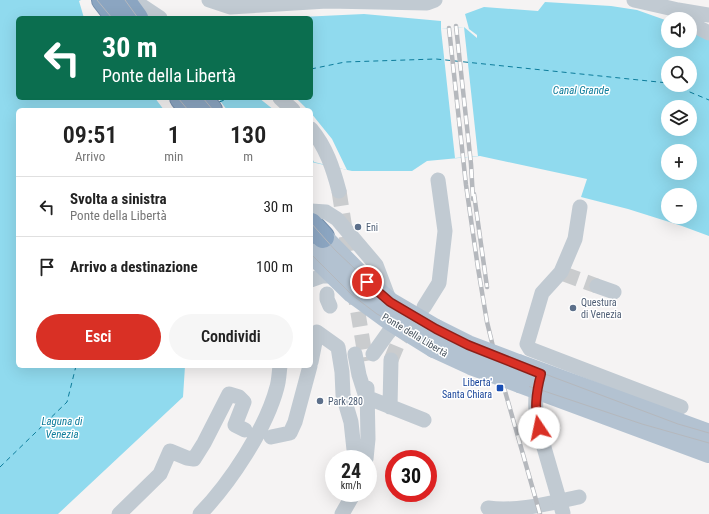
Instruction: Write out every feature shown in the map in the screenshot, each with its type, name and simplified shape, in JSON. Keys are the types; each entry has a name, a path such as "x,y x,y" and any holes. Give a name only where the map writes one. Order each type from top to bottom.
{"highway":[{"path":"102,0 115,16"},
{"path":"124,0 136,16"}],"main road":[{"name":"Ponte della Libertà","path":"314,240 435,339"},
{"name":"Ponte della Libertà","path":"314,240 330,292 356,297 396,324 435,339 468,345 529,378 709,453"},
{"name":"Ponte della Libertà","path":"529,378 681,409 709,434"}],"street":[{"path":"133,0 157,16"},
{"path":"209,0 230,7 327,0 427,3 435,0"},
{"path":"634,0 709,15"},
{"path":"697,27 709,33"},
{"path":"282,100 291,108"},
{"path":"315,135 333,168 335,190"},
{"path":"424,307 439,283 445,232 438,180"},
{"path":"580,206 575,239 562,273 542,293 526,344 530,349 681,409"},
{"path":"313,211 326,212 342,224 376,265 390,302"},
{"path":"313,279 322,276 330,292"},
{"path":"597,286 614,292"},
{"path":"367,450 368,439 366,397 368,373 365,356 396,324"},
{"path":"313,352 317,332 338,347 342,372 343,395 351,422 355,450"},
{"path":"390,407 391,360"},
{"path":"200,514 232,476 251,444 270,405 277,386 280,368"},
{"path":"271,437 290,433 295,422 309,368"},
{"path":"529,378 541,437 563,514"},
{"path":"119,514 160,474 170,451 187,458 194,459 204,444 229,394 239,397 244,402 240,428"},
{"path":"366,397 424,420"},
{"path":"488,508 517,508 579,498"},
{"path":"342,514 349,502"}],"water":[{"name":"Canal Grande","path":"0,0 81,0 79,1 83,16 16,16 16,100 313,100 313,16 364,14 441,21 441,29 464,27 477,38 477,35 469,29 465,14 484,7 538,11 545,2 611,6 637,10 661,19 661,48 697,48 697,34 709,39 709,236 676,224 697,224 697,188 661,188 661,219 581,197 587,179 480,156 427,161 412,171 352,171 313,162 313,108 16,108 16,368 185,368 183,397 58,514 0,514"}],"pier":[{"path":"464,27 478,156 455,158 441,29"},
{"path":"156,100 220,100 226,108 162,108"},
{"path":"262,100 298,100 306,108 272,108"},
{"path":"313,115 332,139 347,170 314,162"}],"ferry route":[{"path":"313,69 345,62 436,59 661,82"},
{"path":"690,92 709,100"},
{"path":"219,102 224,100"},
{"path":"0,467 67,402 76,368"}],"tunnel":[{"path":"339,191 351,267"},
{"path":"564,274 597,286"},
{"path":"354,289 366,361"},
{"path":"391,360 398,343 413,322"}],"tram line":[{"path":"97,0 110,16"},
{"path":"125,0 137,16"},
{"path":"180,100 186,108"},
{"path":"205,100 211,108"},
{"path":"313,225 335,250 390,302 436,328 469,344 537,371 678,424 709,433"},
{"path":"313,256 352,295 377,314 396,324 433,350 465,365 506,380 538,389 642,424 709,443"}],"railway":[{"path":"456,26 471,164 473,199"},
{"path":"449,28 466,185 487,322 497,363 540,514"},
{"path":"474,194 487,287"}],"place":[{"name":"Eni","path":"358,227"},
{"name":"Questura di Venezia","path":"573,308"},
{"name":"Liberta' Santa Chiara","path":"500,388"},
{"name":"Park 280","path":"320,401"}],"route":[{"path":"367,282 390,302 436,329 468,345 541,374 535,404 535,412 539,428"}],"water label":[{"name":"Laguna di Venezia","path":"62,427"}]}
